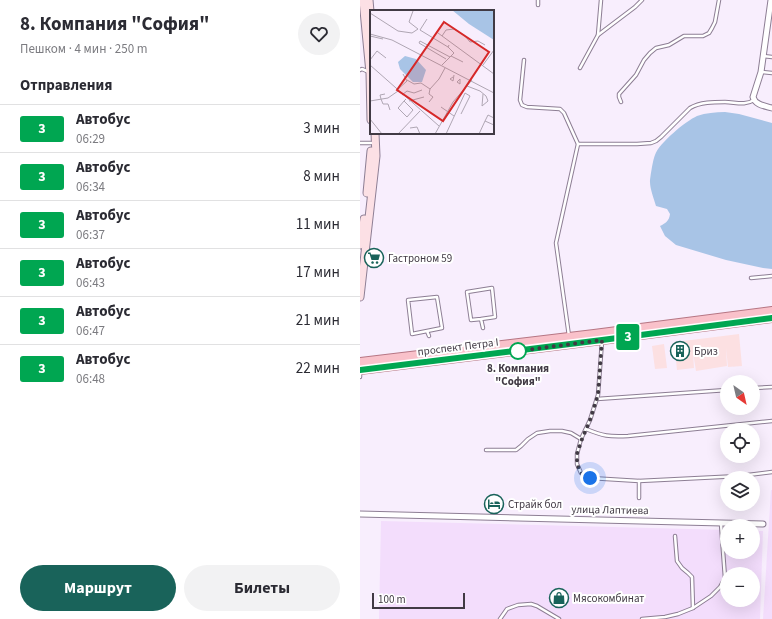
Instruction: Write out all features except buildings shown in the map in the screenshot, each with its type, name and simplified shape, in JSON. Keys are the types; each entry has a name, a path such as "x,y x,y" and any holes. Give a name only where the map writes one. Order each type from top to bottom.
{"main road":[{"path":"363,0 366,15 370,73"},
{"path":"366,15 369,0"},
{"path":"360,245 371,155 371,134"},
{"path":"360,297 376,156 375,134"},
{"name":"проспект Петра I","path":"360,362 432,350 569,337 772,312"},
{"name":"проспект Петра I","path":"360,370 772,318"}],"street":[{"path":"771,0 764,56 761,72 753,97 757,103 772,108"},
{"name":"улица Лаптиева","path":"360,514 720,523"}],"lane":[{"path":"538,0 538,5"},
{"path":"580,68 598,35 601,0"},
{"path":"598,35 642,0"},
{"path":"621,102 619,94 636,75 644,60 656,48 669,44 684,36 703,36 708,33 715,22 719,0"},
{"path":"764,56 772,57"},
{"path":"524,60 520,100 522,105 527,107 560,109 564,113 578,144 556,243 569,337"},
{"path":"360,70 362,69 370,73"},
{"path":"761,72 772,73"},
{"path":"578,144 651,143 661,137 690,108 696,105 726,102 746,104 754,100"},
{"path":"360,143 371,143"},
{"path":"751,278 772,276"},
{"path":"492,288 495,317 481,318 471,320 466,292 492,288"},
{"path":"437,297 442,328 427,331 412,334 408,300 437,297"},
{"path":"481,318 483,328"},
{"path":"427,331 428,336"},
{"path":"602,340 598,395 577,454 577,464 581,473 590,478 639,481 740,476 772,472"},
{"path":"360,370 360,377"},
{"path":"760,388 772,387"},
{"path":"597,399 720,390"},
{"path":"586,429 610,437 772,420"},
{"path":"486,450 516,450 528,439 537,434 550,431 571,433 582,439"},
{"path":"639,481 639,498"},
{"path":"675,536 678,561 682,568 692,577 693,608"},
{"path":"642,619 678,614 693,608 711,596 720,587 725,578 724,559"},
{"path":"500,619 507,609 518,605 531,604 559,619"}],"shaded area":[{"path":"739,334 742,366 728,367 726,348 727,366 696,371 693,353 694,368 677,370 674,342"},
{"path":"664,344 667,368 655,369 652,346"},
{"path":"771,490 772,619 763,619"},
{"name":"Мясокомбинат","path":"381,521 720,530 720,559 760,559 760,531 763,531 760,619 379,619"}],"water":[{"path":"725,112 739,114 772,123 772,269 726,260 676,245 665,236 660,226 667,222 670,214 667,209 656,206 650,182 654,157 658,150 673,133 692,119 707,113"}],"bus line":[{"name":"3","path":"360,370 772,318"}],"place":[{"name":"Гастроном 59","path":"374,258"},
{"name":"8. Компания \"София\"","path":"518,351"},
{"name":"Бриз","path":"680,351"},
{"name":"Страйк бол","path":"494,504"},
{"name":"Мясокомбинат","path":"559,598"}],"route":[{"path":"518,351 602,340 598,395 577,454 577,464 581,473 590,478"}]}
